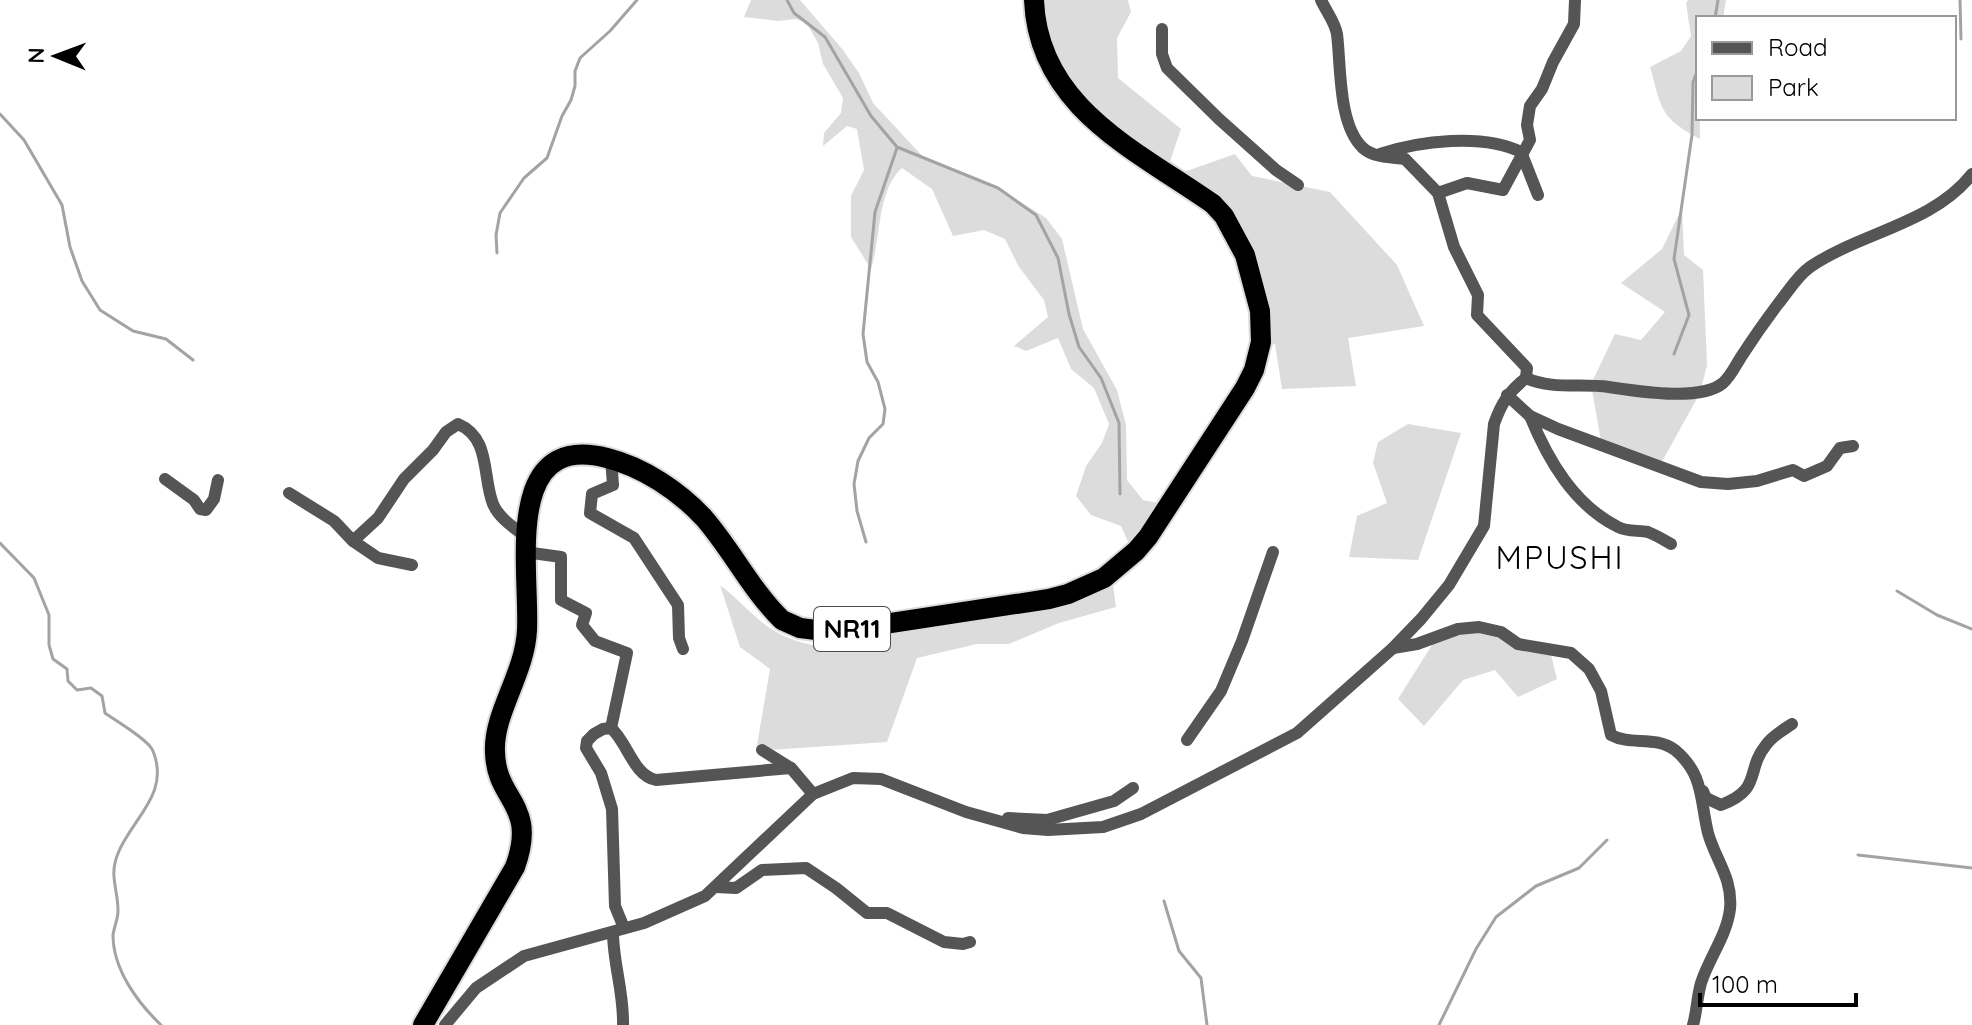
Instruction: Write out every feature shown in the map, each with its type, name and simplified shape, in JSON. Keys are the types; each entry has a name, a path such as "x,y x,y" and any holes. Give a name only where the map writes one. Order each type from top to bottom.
{"highway":[{"name":"NR11","path":"423,1025 515,867 522,847 520,814 503,782 494,750 498,729 526,649 525,544 533,494 548,466 571,454 611,458 673,489 704,519 772,611 788,624 806,630 832,632 1049,599 1104,578 1148,537 1245,388 1254,370 1261,342 1260,311 1245,255 1224,216 1186,185 1125,148 1057,80 1038,41 1034,0"}],"street":[{"path":"445,1025 476,988 524,956 618,930 672,912 705,896 813,794 853,778 881,779 966,812 1023,828 1103,827 1141,814 1297,733 1421,619 1449,585 1484,526 1494,424 1507,395 1526,378 1527,368 1477,315 1478,295 1454,247 1438,193 1405,159 1377,155 1361,147 1352,130 1339,75 1337,31 1321,0"},
{"path":"1438,193 1467,183 1503,190 1530,140 1527,125 1530,106 1542,89 1574,24 1575,0"},
{"path":"1162,29 1162,54 1167,68 1276,170 1298,185"},
{"path":"1377,155 1403,146 1464,141 1499,145 1521,152"},
{"path":"1521,152 1538,195"},
{"path":"1526,378 1539,385 1591,384 1654,393 1700,393 1721,386 1775,308 1807,269 1847,246 1939,205 1962,187 1972,174"},
{"path":"1507,395 1530,416 1602,447 1701,482 1728,484 1757,481 1793,470 1804,476 1827,466 1840,448 1853,446"},
{"path":"1530,416 1564,482 1603,518 1620,528 1647,532 1671,544"},
{"path":"353,541 378,518 404,479 446,432 458,424 469,430 479,444 494,506 505,521 525,544 561,557 561,600 586,613 582,625 595,641 627,653 611,728 647,778 669,780 791,768"},
{"path":"611,458 613,485 592,494 590,513 634,538 678,605 679,638 683,649"},
{"path":"165,479 194,500 200,509 206,510 214,499 218,480"},
{"path":"289,493 334,521 353,541 378,558 412,565"},
{"path":"1187,740 1221,691 1273,552"},
{"path":"1393,648 1417,644 1458,629 1479,627 1501,632 1518,644 1571,653 1589,669 1601,691 1611,735 1621,741 1654,741 1673,748 1690,766 1706,798 1721,805 1745,792 1765,745 1792,724"},
{"path":"611,728 594,734 587,741 586,748 601,773 612,809 618,930 613,948 623,1006 623,1025"},
{"path":"762,750 791,768 813,794"},
{"path":"993,818 1047,820 1114,801 1133,788"},
{"path":"1693,1025 1701,982 1724,931 1730,906 1726,877 1708,835 1702,788"},
{"path":"716,887 736,888 762,870 806,868 867,913 887,913 944,942 970,942"}],"green space":[{"path":"751,0 800,0 843,50 859,73 873,103 926,160 998,188 1046,218 1062,239 1083,329 1117,390 1126,425 1127,480 1143,500 1164,504 1133,553 1121,526 1091,515 1076,496 1086,466 1102,443 1109,424 1094,388 1071,369 1058,338 1026,351 1014,346 1048,317 1044,300 1019,267 1005,239 984,230 953,236 932,189 902,168 894,177 884,201 871,269 851,237 851,196 864,170 857,129 847,126 823,146 824,133 841,113 843,98 823,64 818,43 806,22 744,17"},
{"path":"1030,0 1128,0 1131,12 1117,38 1118,78 1181,129 1164,179 1235,154 1252,176 1330,192 1397,265 1424,326 1348,338 1356,386 1282,389 1275,344 1253,346 1250,301 1232,249 1207,211 1125,152 1062,93 1041,63 1030,36"},
{"path":"1688,0 1726,0 1723,16 1696,16 1696,120 1700,120 1700,139 1669,118 1657,93 1650,67 1681,51 1691,36"},
{"path":"1682,208 1684,255 1703,270 1707,365 1700,393 1659,467 1602,447 1591,384 1615,334 1641,340 1665,312 1621,283 1662,249"},
{"path":"1408,424 1461,433 1418,560 1349,557 1357,516 1387,503 1373,463 1378,442"},
{"path":"720,585 771,629 812,645 1018,612 1083,598 1113,585 1116,607 1059,623 1009,644 977,644 917,658 887,742 756,751 770,669 740,647"},
{"path":"1479,627 1549,647 1557,679 1518,697 1495,670 1463,680 1424,726 1398,699 1437,637"}],"waterway":[{"path":"497,253 500,213 524,178 547,158 571,100 580,58 610,31 637,0"},
{"path":"787,0 794,13 825,37 871,116 897,147 998,188 1036,215 1058,258 1079,347 1101,378 1119,423 1120,494"},
{"path":"1715,16 1718,0"},
{"path":"1960,0 1961,39"},
{"path":"1674,354 1689,315 1674,259 1692,135 1693,82 1696,74"},
{"path":"0,114 24,140 62,205 70,247 82,281 100,310 133,331 166,339 193,360"},
{"path":"866,542 857,511 854,484 858,461 869,438 883,424 885,409 878,382 867,362 863,334 875,212 897,148"},
{"path":"0,543 34,578 49,615 49,645 53,659 67,669 68,681 77,690 91,688 102,696 105,713 139,736 153,751 157,766 154,792 116,860 114,875 118,911 113,935 117,960 128,984 161,1025"},
{"path":"1897,591 1937,615 1972,629"},
{"path":"1439,1025 1476,949 1496,917 1536,886 1579,868 1607,840"},
{"path":"1858,855 1972,868"},
{"path":"1164,901 1179,951 1201,978 1207,1025"}],"district":[{"name":"MPUSHI","path":"1560,558"}]}
